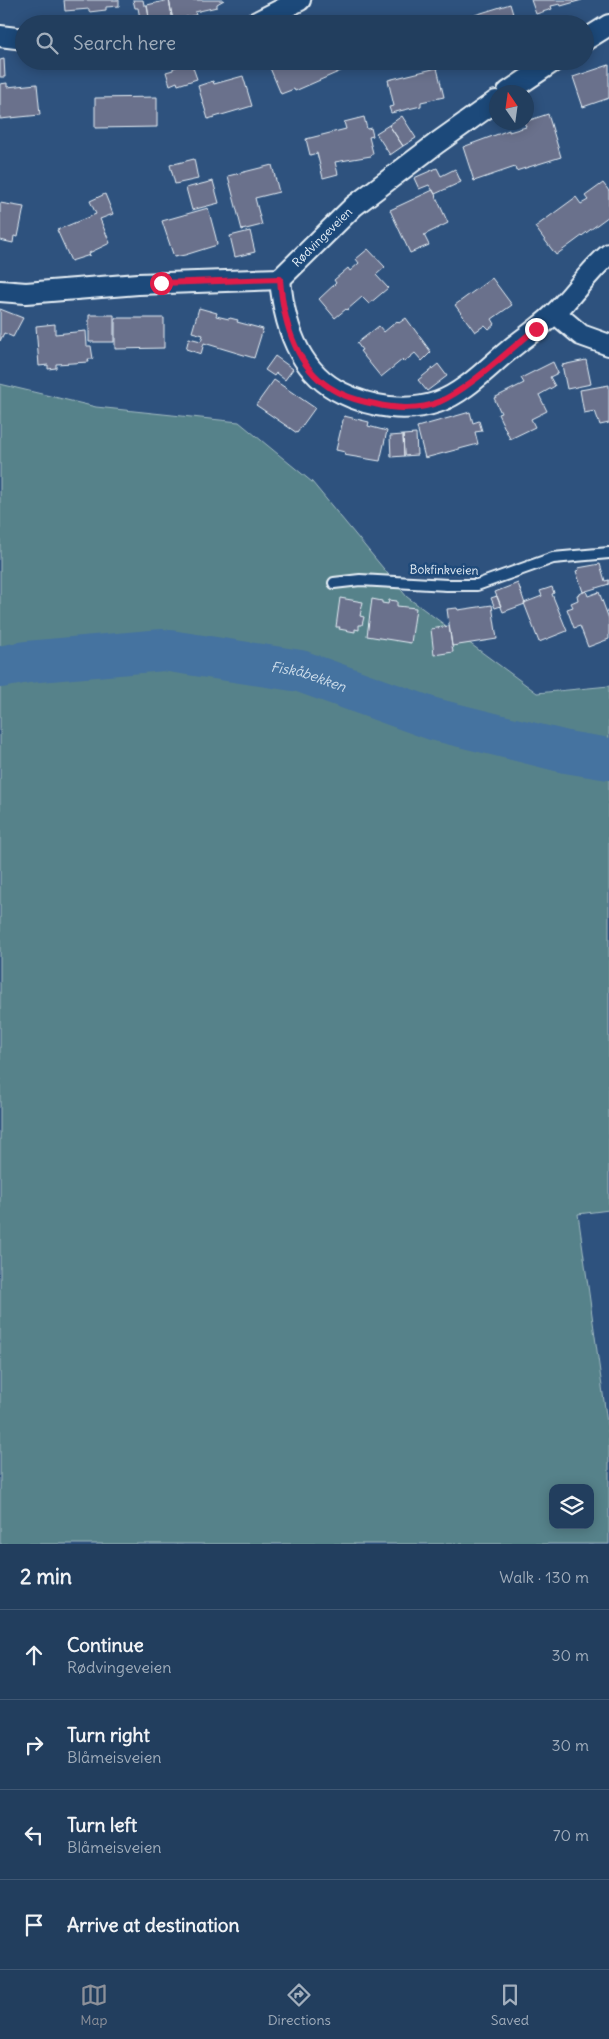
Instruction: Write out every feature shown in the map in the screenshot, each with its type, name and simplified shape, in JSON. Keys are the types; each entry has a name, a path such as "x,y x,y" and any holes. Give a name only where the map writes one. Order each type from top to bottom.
{"street":[{"path":"271,15 300,0"},
{"path":"594,34 609,25"},
{"path":"0,36 15,38"},
{"path":"518,85 541,70"},
{"name":"Rødvingeveien","path":"280,279 354,206 489,106"},
{"path":"0,291 26,293 153,283 280,279 287,322 295,345 307,366 328,387 355,400 384,406 410,408 438,402 465,386 555,313 578,285 609,254"},
{"path":"555,313 581,335 609,345"}],"lane":[{"name":"Bokfinkveien","path":"334,583 360,580 447,586 477,585 553,558 609,553"}],"green space":[{"path":"0,384 96,407 239,422 312,482 407,597 537,693 609,686 609,1210 578,1214 609,1437 609,1544 0,1544"}],"building":[{"path":"64,0 119,0 119,6 106,7 106,10 89,12 89,9 65,11"},
{"path":"133,0 143,0 144,5 147,5 149,15 139,15 138,8 135,8"},
{"path":"169,0 224,0 217,4 217,7 195,12 196,15 172,15"},
{"path":"169,0 172,15 149,15 147,5"},
{"path":"531,0 582,0 561,6 560,4 551,6 552,9 536,14"},
{"path":"510,4 513,15 475,15"},
{"path":"4,59 5,77 0,77 0,60"},
{"path":"609,65 609,98 583,107 573,77"},
{"path":"194,70 197,79 178,85 177,82 170,85 166,72"},
{"path":"271,70 343,70 295,91 294,89 281,94"},
{"path":"429,70 437,70 444,97 421,102 421,106 391,113 389,107 394,106 388,80"},
{"path":"243,76 252,106 208,119 198,86 213,81 214,84"},
{"path":"7,83 7,87 37,84 40,115 0,119 0,84"},
{"path":"157,97 157,127 95,128 95,98"},
{"path":"548,114 561,157 516,171 515,167 474,181 463,147 509,130 509,132 534,130 534,119"},
{"path":"402,116 416,138 403,146 389,125"},
{"path":"364,117 367,129 371,128 373,136 369,137 373,153 371,156 335,162 338,174 323,178 317,153 310,155 306,139 346,129 344,122"},
{"path":"389,125 403,146 390,155 376,133"},
{"path":"194,159 198,179 175,184 170,165"},
{"path":"272,165 279,192 255,198 262,225 242,230 228,176"},
{"path":"437,168 441,176 455,169 461,182 435,194 429,185 419,189 414,178"},
{"path":"213,181 219,203 192,210 186,188"},
{"path":"603,183 609,191 609,216 556,255 535,227 576,197 581,204 588,200 585,196"},
{"path":"433,190 448,223 424,235 429,245 410,253 390,210"},
{"path":"105,194 113,214 100,219 110,243 89,253 90,255 71,261 57,230 96,214 90,201"},
{"path":"0,203 24,207 18,237 14,236 13,243 0,240"},
{"path":"208,208 217,245 174,257 162,221"},
{"path":"250,231 255,252 235,257 230,236"},
{"path":"368,249 385,267 376,275 388,288 369,304 362,297 335,318 319,299 336,283 334,280 348,268 350,271 359,263 356,259"},
{"path":"492,278 512,305 492,319 495,324 489,329 485,325 475,332 455,305"},
{"path":"199,308 217,313 216,316 238,320 237,322 263,329 254,358 204,343 201,354 186,349 189,338 201,341 203,335 192,332"},
{"path":"0,309 23,318 13,337 4,333 0,341"},
{"path":"89,315 114,315 114,342 89,342"},
{"path":"115,318 164,318 164,348 115,349"},
{"path":"406,318 431,352 422,361 415,353 404,362 402,360 381,377 360,351 362,350 357,343 379,326 384,332 397,321 399,323"},
{"path":"55,324 55,334 86,331 87,346 91,346 93,359 88,359 89,362 56,364 56,368 48,369 48,365 39,366 36,326"},
{"path":"275,356 293,369 285,380 276,373 274,376 265,370"},
{"path":"586,360 591,384 567,389 562,365"},
{"path":"553,362 558,373 550,377 555,386 539,395 547,411 531,419 535,427 510,439 498,414 501,413 494,398 524,383 521,378"},
{"path":"438,364 447,376 427,391 418,380"},
{"path":"274,380 315,408 297,433 256,405"},
{"path":"609,385 609,423 600,425 595,411 584,413 580,390"},
{"path":"470,412 473,423 479,421 482,431 475,432 478,444 425,458 417,427"},
{"path":"344,416 369,422 368,426 387,431 380,461 344,455 345,452 336,450"},
{"path":"416,434 417,455 404,456 403,435"},
{"path":"403,435 404,456 391,457 390,436"},
{"path":"600,564 605,581 609,580 609,584 583,592 576,571 579,570 578,568"},
{"path":"518,583 525,604 503,612 495,592"},
{"path":"552,587 554,593 552,594 567,631 539,642 524,603 542,596 540,591"},
{"path":"586,591 588,596 599,592 609,619 609,639 588,647 580,626 574,628 567,609 573,607 571,603 578,600 577,595"},
{"path":"497,596 501,606 495,608 491,598"},
{"path":"340,598 363,602 360,616 364,617 362,625 359,625 359,630 355,629 355,632 336,627"},
{"path":"372,599 388,604 389,600 397,601 397,606 416,608 411,643 367,636"},
{"path":"492,605 497,639 452,646 447,609 457,608 458,610"},
{"path":"449,626 453,652 434,655 431,629"}],"waterway":[{"name":"Fiskåbekken","path":"0,667 27,662 163,650 300,671 433,719 566,752 609,759"}],"route":[{"path":"161,283 280,279 287,322 295,345 307,366 328,387 355,400 384,406 410,408 438,402 465,386 536,329"}]}
